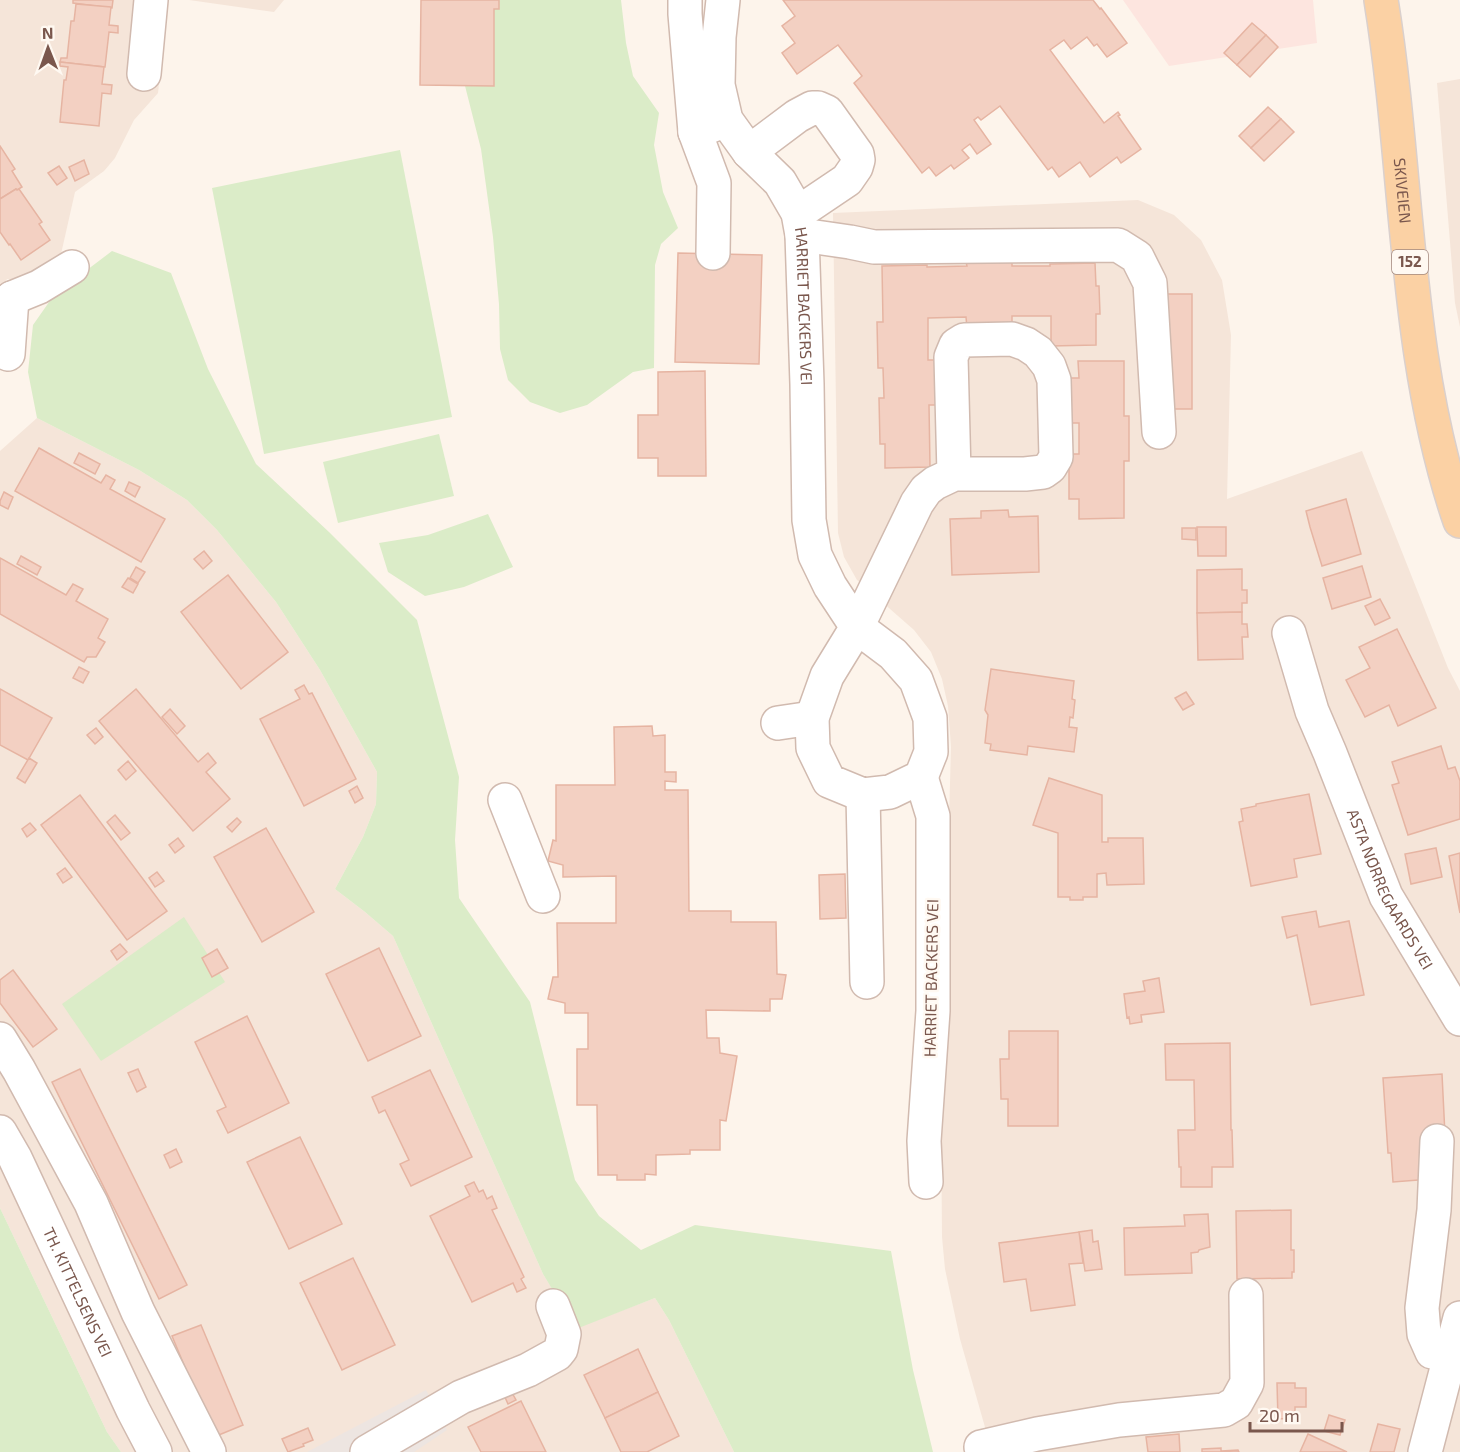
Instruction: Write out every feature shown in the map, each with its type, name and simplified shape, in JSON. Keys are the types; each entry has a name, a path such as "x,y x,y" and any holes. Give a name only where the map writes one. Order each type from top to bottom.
{"main road":[{"name":"SKIVEIEN","path":"1381,0 1390,53 1421,358 1437,439 1460,521"}],"street":[{"path":"144,74 151,0"},
{"path":"685,0 695,132 714,183 713,253"},
{"name":"HARRIET BACKERS VEI","path":"723,0 718,84 726,120 749,152 780,182 800,224 809,520 815,555 830,586 857,627 893,654 915,680 930,717 931,752 921,777 933,816 933,1011 924,1141 926,1182"},
{"path":"749,152 797,116 812,108 828,112 857,154 858,160 847,180 800,224 850,242 874,247 1118,245 1137,256 1150,283 1159,432"},
{"path":"695,132 726,120"},
{"path":"8,354 6,293 39,287 72,267"},
{"path":"921,777 890,792 863,795 829,781 813,748 812,718 827,676 857,627 917,503 926,490 954,474 1043,472 1056,457 1054,380 1049,366 1038,352 1026,344 1012,339 964,340 956,345 951,357 954,474"},
{"name":"ASTA NØRREGAARDS VEI","path":"1289,633 1312,711 1386,896 1460,1019"},
{"path":"778,723 812,718"},
{"path":"863,795 867,982"},
{"path":"505,800 543,897"},
{"path":"0,1039 10,1076 91,1203 138,1312 209,1452"},
{"name":"TH. KITTELSENS VEI","path":"0,1132 15,1158 133,1410 155,1452"},
{"path":"1437,1142 1434,1209 1422,1308 1424,1334 1432,1352 1450,1355"},
{"path":"982,1449 1037,1434 1119,1420 1224,1410 1236,1403 1247,1383 1246,1295"},
{"path":"367,1452 460,1397 528,1370 557,1354 561,1349 564,1334 553,1306"},
{"path":"98,1336 138,1312"},
{"path":"1425,1452 1460,1318"}],"shaded area":[{"path":"0,0 168,0 158,93 134,120 115,158 104,171 75,192 59,263 21,280 7,279 0,291"},
{"path":"189,0 284,0 274,12"},
{"path":"1123,0 1313,0 1317,43 1169,66"},
{"path":"1460,79 1460,327 1455,303 1437,83"},
{"path":"1138,200 1174,215 1201,240 1222,280 1231,335 1227,499 1362,451 1448,668 1460,691 1460,1452 992,1452 960,1339 945,1269 942,1237 941,1112 951,747 948,706 942,679 931,652 914,630 857,580 844,557 838,533 833,213"},
{"path":"37,418 139,470 187,500 217,530 276,602 320,670 377,772 376,804 363,837 335,889 393,936 543,1274 576,1328 655,1298 669,1320 734,1452 121,1452 107,1432 0,1208 0,451"},
{"path":"426,1390 447,1430 414,1452 307,1452"}],"green space":[{"path":"421,0 621,0 633,76 659,113 654,145 663,192 678,228 661,244 655,265 654,368 633,372 587,405 560,413 530,402 508,380 500,349 499,304 493,237 481,149 463,78"},
{"path":"400,150 452,417 264,454 212,188"},
{"path":"112,251 171,273 208,369 256,464 329,532 417,620 459,777 455,840 459,898 530,1002 575,1180 599,1216 641,1250 695,1225 891,1251 913,1370 933,1452 734,1452 669,1320 655,1298 576,1329 543,1274 393,936 335,889 363,837 376,804 377,772 320,670 276,602 217,530 187,500 139,470 37,418 28,372 33,325 54,295"},
{"path":"439,434 454,496 338,523 323,462"},
{"path":"488,514 513,567 464,587 425,596 388,572 379,543 428,535"},
{"path":"184,917 225,982 101,1061 62,1004"},
{"path":"0,1208 107,1432 121,1452 0,1452"}],"building":[{"path":"73,0 113,0 112,8 73,3"},
{"path":"421,0 499,0 499,9 494,9 494,86 420,85"},
{"path":"783,0 1093,0 1127,43 1107,57 1097,44 1094,46 1087,37 1071,49 1064,40 1050,50 1104,123 1118,112 1120,115 1118,116 1141,149 1121,163 1117,157 1090,177 1080,162 1059,177 1052,167 1048,170 1000,106 981,120 978,117 974,120 991,144 977,154 970,144 962,150 969,158 954,169 951,165 936,176 929,167 922,173 854,83 862,76 838,45 797,74 782,53 795,43 782,26 795,16"},
{"path":"76,4 111,7 109,25 118,26 118,33 109,32 105,67 60,62 61,58 67,58 71,21 74,21"},
{"path":"1252,23 1266,35 1237,65 1224,53"},
{"path":"1266,35 1278,47 1250,77 1237,65"},
{"path":"60,62 104,67 102,84 112,85 111,94 102,93 99,126 60,122 64,80 66,80 68,67 60,66"},
{"path":"1268,107 1281,119 1251,148 1239,136"},
{"path":"1281,119 1294,132 1264,161 1251,148"},
{"path":"0,146 15,169 12,171 22,187 0,199"},
{"path":"84,160 89,174 75,181 69,167"},
{"path":"59,166 67,178 57,185 48,173"},
{"path":"19,189 42,222 39,224 50,240 21,260 0,232 0,199"},
{"path":"678,253 762,255 759,364 675,362"},
{"path":"1012,261 1012,266 1095,263 1100,314 1096,314 1096,345 1051,346 1051,316 1012,316 1012,327 967,328 966,317 928,318 928,360 939,360 940,405 929,405 930,467 885,468 885,444 880,444 879,398 884,398 883,368 878,368 877,322 883,322 882,266 967,266 966,262"},
{"path":"1166,294 1192,294 1192,409 1167,409"},
{"path":"1078,361 1124,361 1124,416 1129,416 1129,461 1124,461 1124,518 1079,519 1079,499 1069,499 1069,454 1079,454 1079,423 1069,423 1069,378 1079,378"},
{"path":"705,371 706,476 658,476 658,458 638,458 638,415 658,415 658,372"},
{"path":"39,448 101,483 106,475 115,480 110,489 165,519 141,562 15,491"},
{"path":"79,453 100,464 95,474 74,463"},
{"path":"129,482 140,487 135,497 125,491"},
{"path":"4,492 13,497 8,509 0,505"},
{"path":"1346,499 1361,554 1322,566 1306,511"},
{"path":"1008,510 1009,517 1038,516 1039,572 952,575 950,519 981,518 981,511"},
{"path":"1197,527 1226,527 1226,556 1198,556"},
{"path":"1182,528 1196,528 1196,540 1182,539"},
{"path":"204,551 212,561 203,569 194,559"},
{"path":"21,556 41,567 37,575 17,564"},
{"path":"0,558 66,595 73,584 83,589 76,601 108,619 98,638 105,642 96,657 87,657 84,662 0,614"},
{"path":"1362,566 1371,597 1332,609 1323,578"},
{"path":"136,567 145,572 138,583 130,578"},
{"path":"1242,569 1242,590 1247,590 1247,603 1242,603 1242,612 1197,613 1197,570"},
{"path":"228,575 288,652 241,689 181,612"},
{"path":"128,578 138,584 133,593 122,587"},
{"path":"1380,599 1390,618 1375,625 1365,606"},
{"path":"1242,612 1242,624 1247,624 1248,637 1242,637 1243,659 1198,660 1197,613"},
{"path":"1397,629 1436,708 1398,726 1389,705 1365,717 1346,680 1370,668 1359,647"},
{"path":"79,667 89,672 83,683 73,678"},
{"path":"991,669 1074,681 1072,699 1075,700 1073,718 1070,717 1069,727 1077,728 1074,752 1028,746 1027,755 990,750 991,744 985,743 988,715 985,710"},
{"path":"304,685 309,694 312,693 356,779 304,806 260,719 300,699 295,690"},
{"path":"0,689 52,718 28,760 0,745"},
{"path":"136,689 198,762 208,753 216,763 206,772 230,799 193,831 99,721"},
{"path":"1186,692 1194,704 1183,710 1175,698"},
{"path":"170,709 185,726 177,734 162,717"},
{"path":"652,726 653,736 665,735 665,772 676,772 676,782 665,781 665,790 688,790 689,911 731,911 731,922 776,922 777,974 786,975 782,999 770,999 770,1011 706,1010 707,1038 719,1038 720,1053 737,1056 726,1121 720,1120 720,1150 690,1150 690,1154 656,1155 656,1175 645,1174 645,1180 617,1180 617,1175 598,1175 597,1105 577,1105 577,1049 588,1049 588,1013 565,1013 565,1003 548,999 553,977 558,977 557,923 616,923 616,876 563,877 563,865 548,861 553,840 556,841 556,785 615,785 614,727"},
{"path":"96,728 103,737 95,744 87,735"},
{"path":"1441,746 1448,769 1455,767 1460,781 1460,819 1408,835 1392,785 1399,783 1392,762"},
{"path":"29,758 37,763 25,783 17,778"},
{"path":"128,761 136,771 126,780 118,770"},
{"path":"1049,778 1102,795 1102,842 1108,842 1108,838 1143,838 1144,884 1107,885 1106,873 1097,874 1097,897 1070,900 1070,897 1058,897 1058,833 1033,825"},
{"path":"357,786 363,798 355,803 349,791"},
{"path":"1309,794 1321,854 1294,859 1297,877 1251,886 1239,822 1243,821 1241,809"},
{"path":"80,795 167,911 127,940 41,825"},
{"path":"115,815 130,833 121,840 107,822"},
{"path":"237,818 241,822 232,832 227,827"},
{"path":"30,823 36,830 27,837 22,829"},
{"path":"266,828 314,912 262,942 214,857"},
{"path":"178,838 184,846 175,853 169,845"},
{"path":"1436,848 1442,877 1411,884 1405,854"},
{"path":"1460,853 1460,913 1449,856"},
{"path":"65,868 72,877 63,883 57,874"},
{"path":"157,872 164,881 155,887 149,878"},
{"path":"845,874 846,918 820,919 819,875"},
{"path":"1316,911 1319,927 1349,921 1364,995 1311,1005 1297,935 1287,938 1282,917"},
{"path":"120,944 127,952 117,960 111,951"},
{"path":"379,948 421,1036 368,1061 326,974"},
{"path":"217,949 228,968 212,977 202,958"},
{"path":"13,970 57,1029 33,1047 0,1003 0,980"},
{"path":"1159,978 1164,1012 1141,1015 1142,1022 1130,1024 1124,994 1145,991 1143,981"},
{"path":"247,1016 289,1103 228,1133 217,1111 226,1107 195,1042"},
{"path":"1009,1031 1058,1031 1058,1126 1008,1126 1008,1099 1001,1099 1000,1059 1009,1059"},
{"path":"1230,1043 1233,1167 1212,1167 1212,1187 1181,1187 1178,1130 1195,1130 1194,1080 1166,1080 1165,1044"},
{"path":"80,1069 187,1285 159,1299 52,1082"},
{"path":"138,1069 146,1087 137,1092 128,1073"},
{"path":"430,1070 472,1157 411,1186 400,1164 409,1160 385,1110 379,1113 372,1097"},
{"path":"1442,1074 1445,1135 1431,1179 1393,1182 1391,1153 1388,1153 1383,1078"},
{"path":"300,1137 342,1224 289,1249 247,1162"},
{"path":"176,1149 182,1162 170,1168 164,1155"},
{"path":"474,1182 479,1192 483,1190 487,1199 492,1196 497,1208 492,1210 524,1277 521,1279 526,1288 517,1292 513,1283 472,1302 430,1216 470,1196 465,1186"},
{"path":"1291,1210 1291,1250 1294,1250 1292,1278 1237,1279 1236,1211"},
{"path":"1208,1214 1210,1247 1191,1253 1192,1273 1125,1275 1124,1228 1185,1226 1184,1215"},
{"path":"1092,1230 1093,1242 1098,1241 1102,1269 1085,1271 1079,1232"},
{"path":"1079,1232 1083,1263 1069,1264 1075,1305 1031,1311 1026,1279 1004,1282 999,1243"},
{"path":"353,1258 395,1345 342,1370 300,1283"},
{"path":"201,1325 243,1425 214,1437 172,1336"},
{"path":"638,1349 658,1392 605,1418 584,1375"},
{"path":"1277,1383 1295,1383 1295,1388 1306,1388 1306,1407 1295,1407 1295,1418 1278,1419"},
{"path":"511,1391 516,1400 508,1404 504,1395"},
{"path":"658,1392 679,1436 647,1452 621,1452 605,1418"},
{"path":"521,1401 546,1452 481,1452 468,1427"},
{"path":"1329,1415 1345,1420 1340,1435 1324,1431"},
{"path":"1378,1424 1400,1429 1394,1452 1370,1452"},
{"path":"308,1428 313,1440 288,1452 282,1439"},
{"path":"1179,1434 1180,1452 1148,1452 1146,1437"},
{"path":"1308,1434 1347,1452 1300,1452"},
{"path":"1221,1448 1221,1451 1238,1450 1239,1452 1202,1452 1202,1449"}]}
